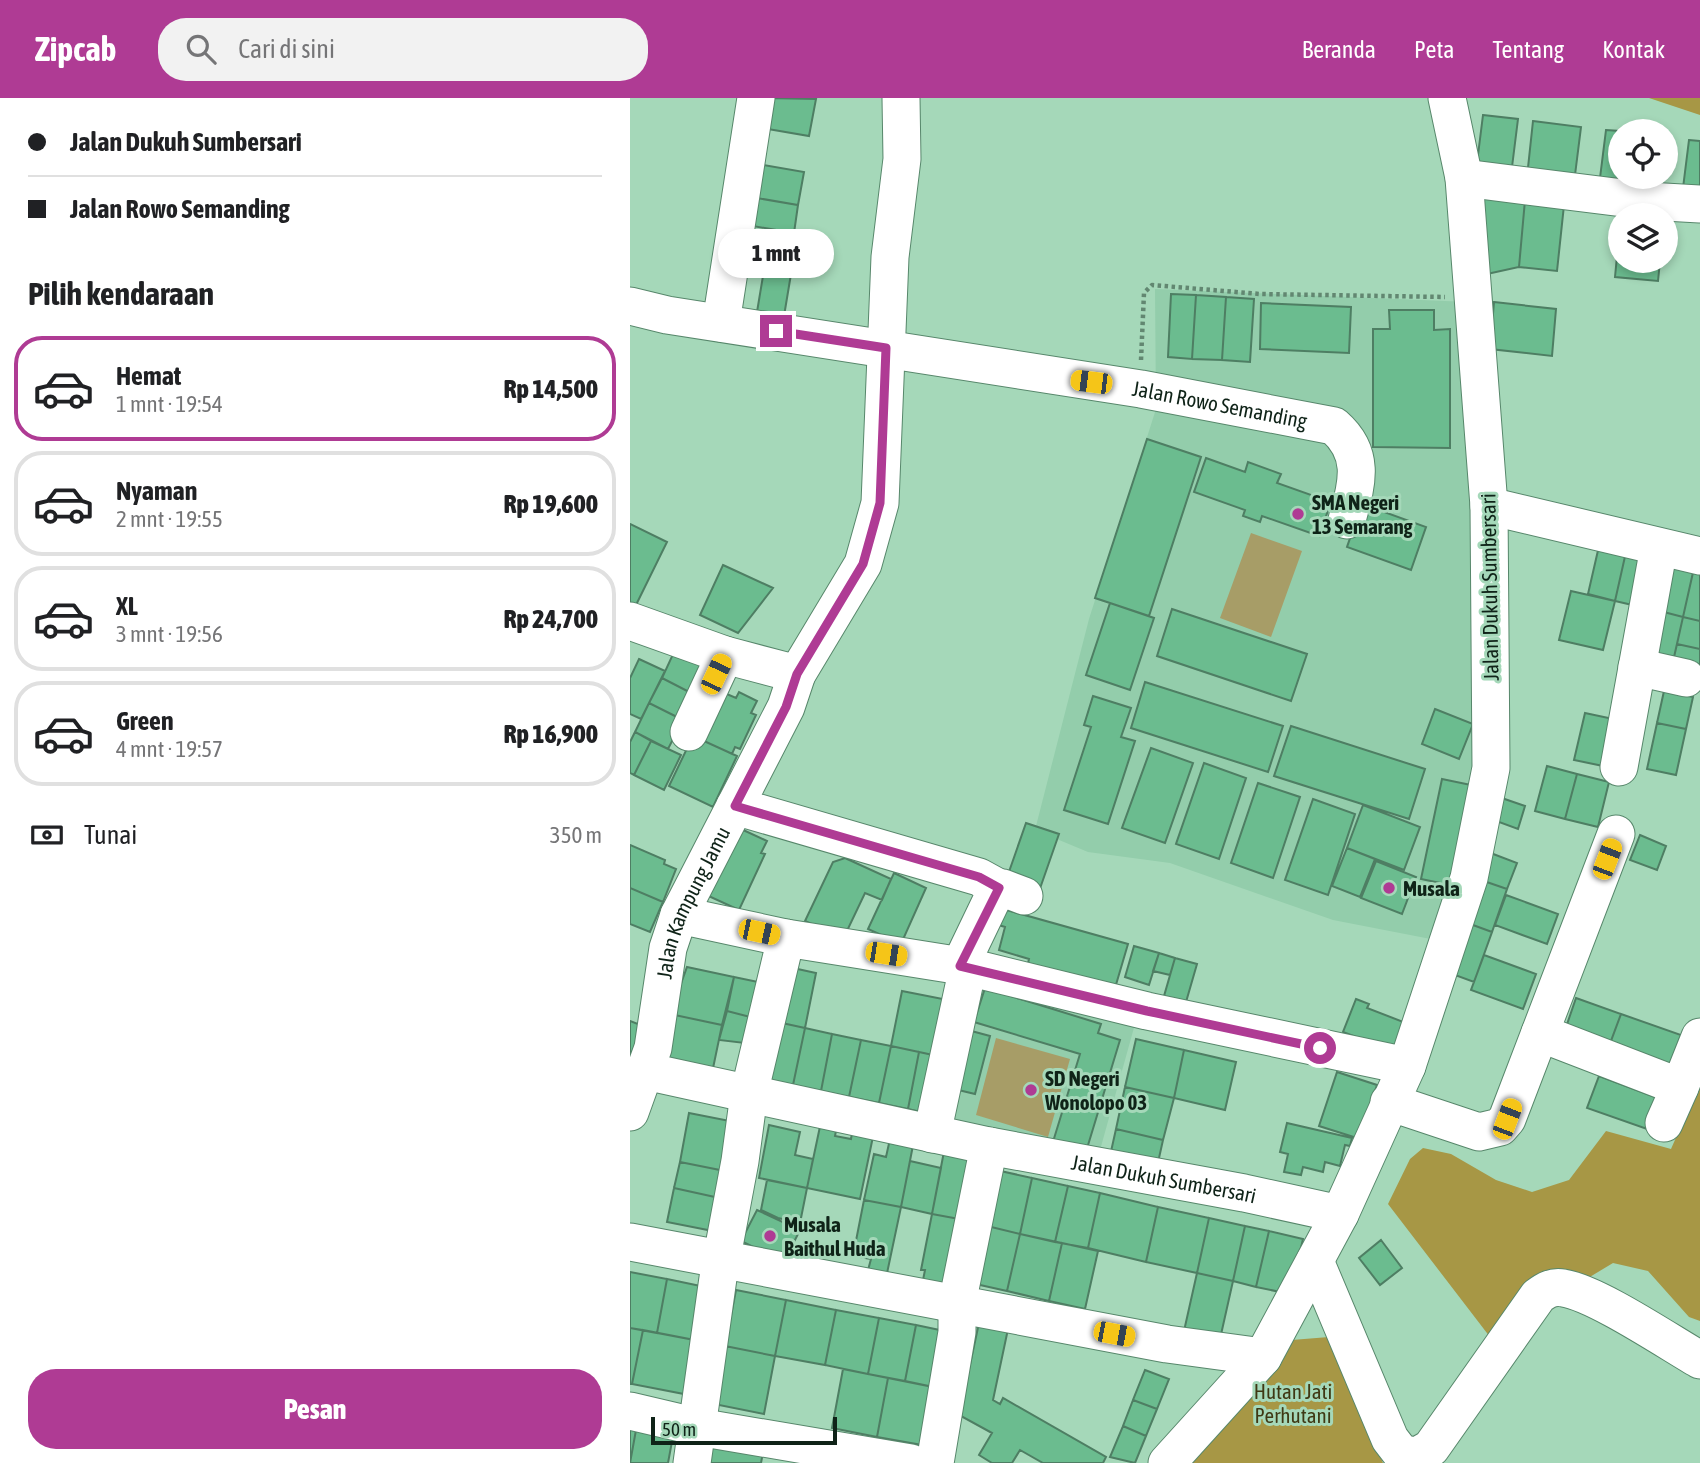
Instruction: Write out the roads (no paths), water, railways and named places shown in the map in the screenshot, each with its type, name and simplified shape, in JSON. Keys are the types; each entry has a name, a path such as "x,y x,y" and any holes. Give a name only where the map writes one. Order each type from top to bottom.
{"street":[{"path":"721,323 756,98"},
{"name":"Jalan Kampung Jamu","path":"630,1112 653,1048 668,948 679,915 786,707 797,674 863,564 880,503 890,257 902,159 901,98"},
{"name":"Jalan Dukuh Sumbersari","path":"1167,1463 1263,1357 1340,1214 1407,1066 1469,878 1491,768 1489,506 1464,178 1447,98"},
{"path":"1464,178 1647,201 1700,204"},
{"name":"Jalan Rowo Semanding","path":"630,306 721,323 1140,389 1334,426 1348,439 1358,467 1347,520"},
{"path":"1489,506 1700,556"},
{"path":"1619,767 1659,547"},
{"path":"630,621 725,655 797,674"},
{"path":"689,732 725,655"},
{"path":"1637,667 1686,678"},
{"path":"735,806 999,886 964,966 932,1134"},
{"path":"1389,1102 1479,1132 1500,1127 1507,1119 1616,834"},
{"path":"679,915 786,938 964,966 1147,1011 1407,1066"},
{"path":"692,1463 721,1259 740,1161 749,1094 786,938"},
{"path":"1540,1034 1679,1087"},
{"path":"1664,1123 1700,1037"},
{"name":"Jalan Dukuh Sumbersari","path":"645,1071 989,1146 1244,1193 1340,1214"},
{"path":"935,1463 957,1332 957,1304 989,1146"},
{"path":"630,1242 828,1282 1167,1344 1263,1357"},
{"path":"1315,1261 1390,1439 1400,1452 1415,1458 1431,1448 1538,1296 1548,1288 1562,1287 1588,1297 1700,1360"},
{"path":"630,1411 698,1427 911,1463"}],"place":[{"name":"SMA Negeri 13 Semarang","path":"1298,514"},
{"name":"Musala","path":"1389,888"},
{"name":"SD Negeri Wonolopo 03","path":"1031,1090"},
{"name":"Musala Baithul Huda","path":"770,1236"}],"park label":[{"name":"Hutan Jati Perhutani","path":"1293,1403"}]}
